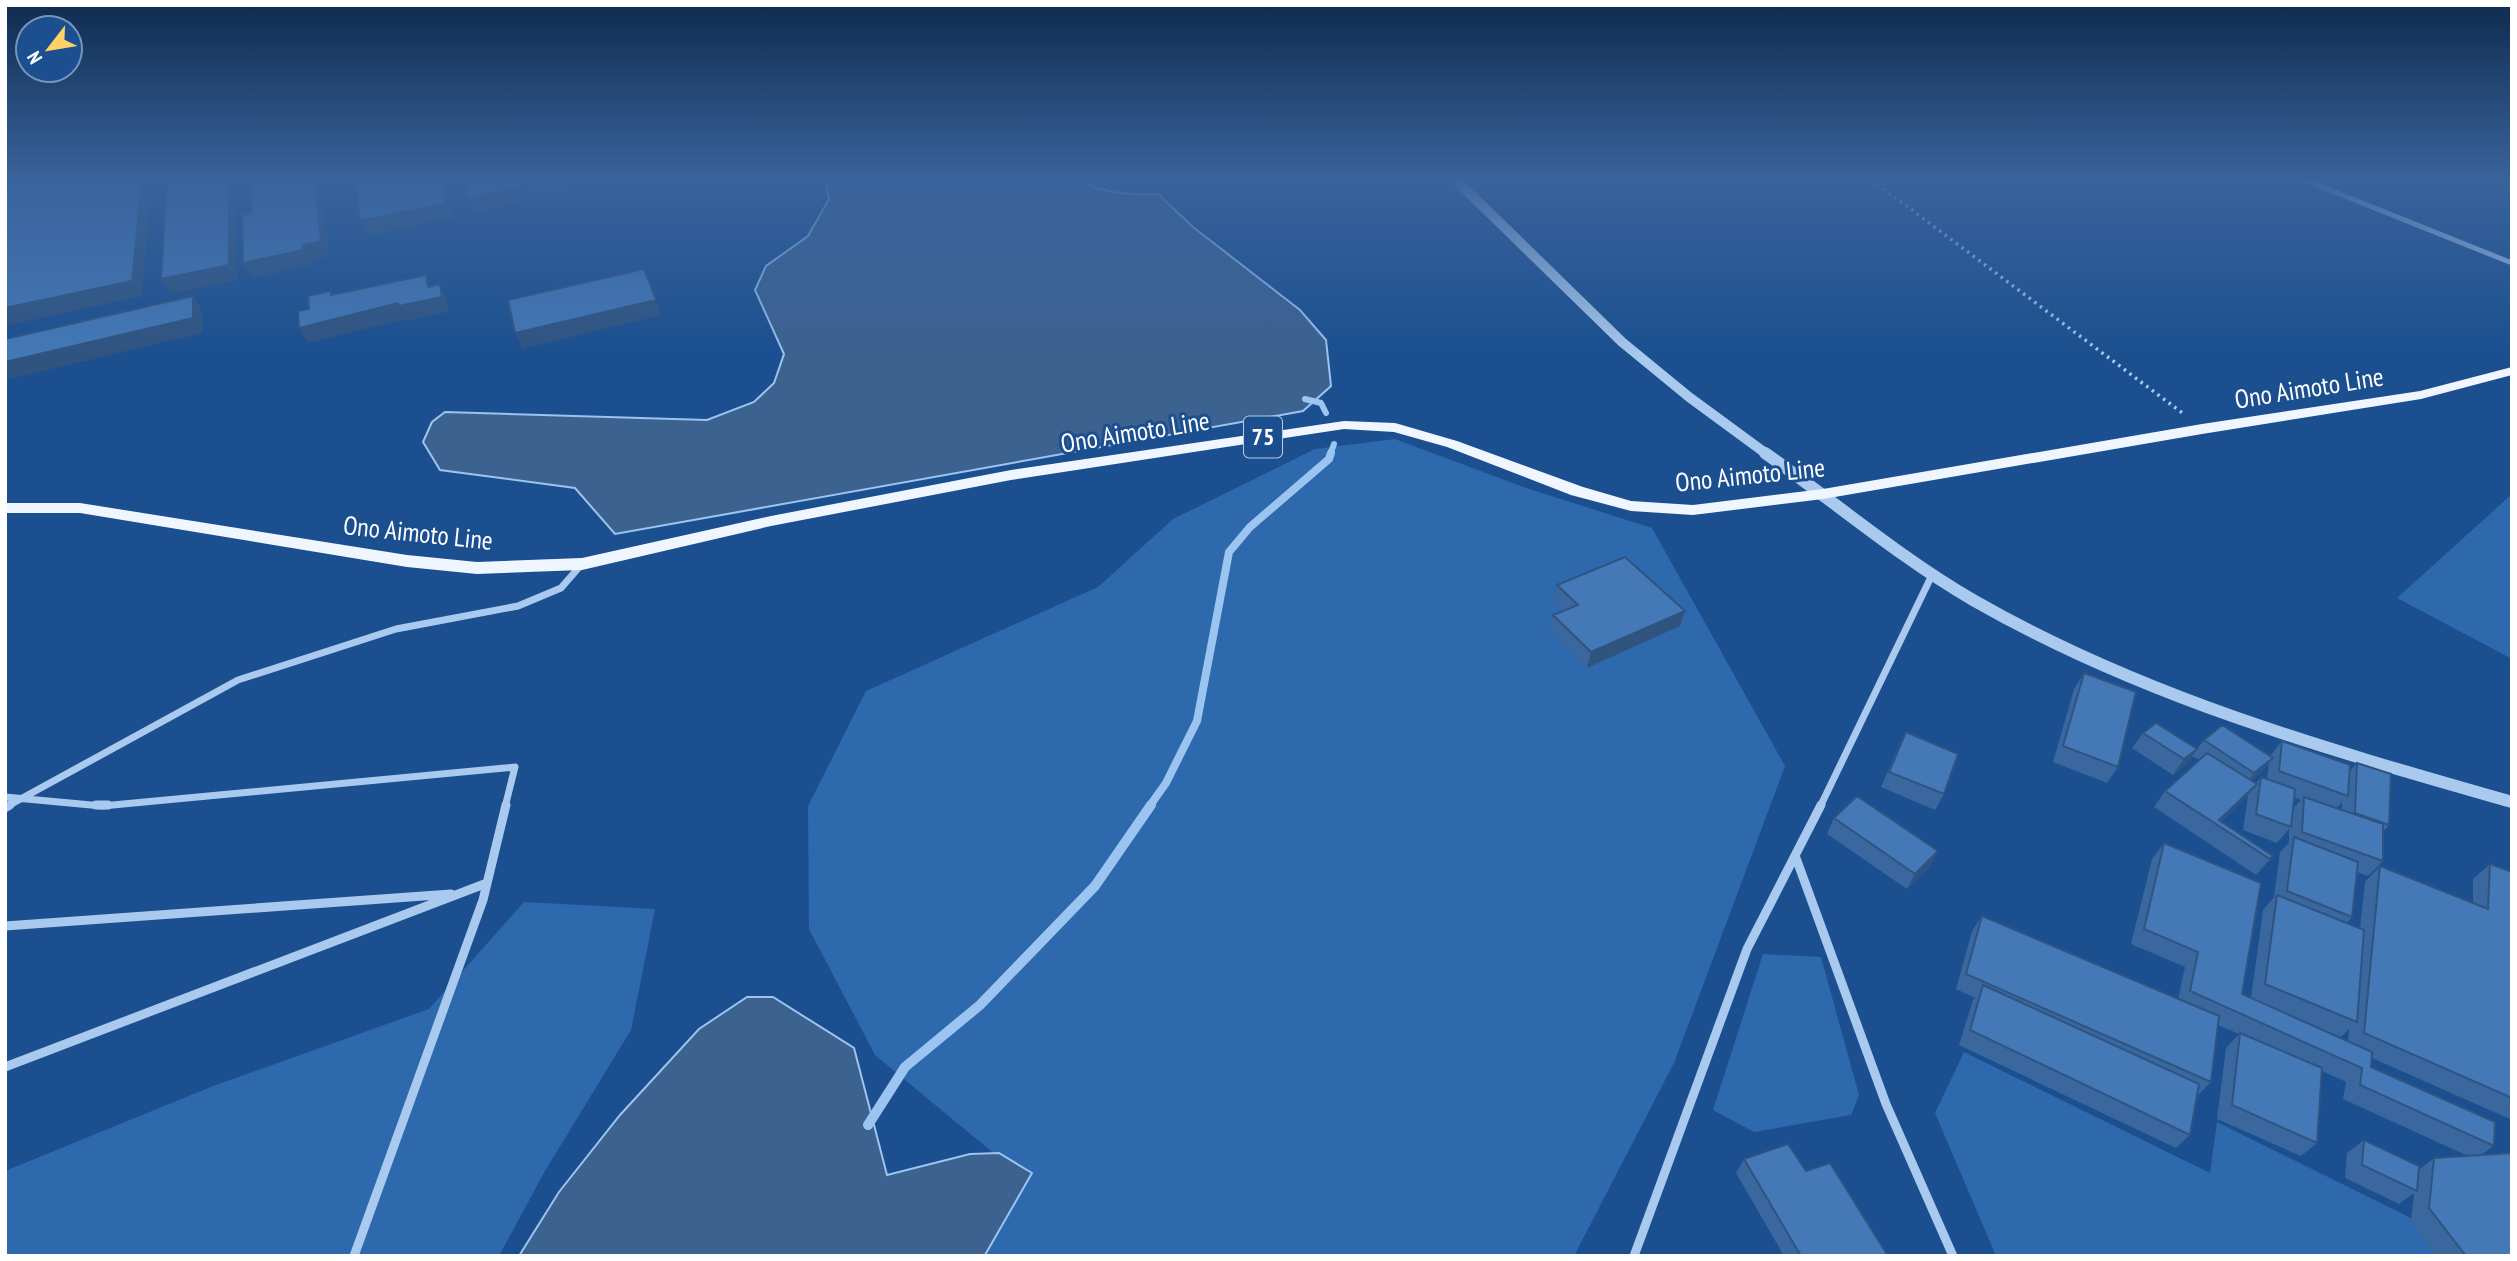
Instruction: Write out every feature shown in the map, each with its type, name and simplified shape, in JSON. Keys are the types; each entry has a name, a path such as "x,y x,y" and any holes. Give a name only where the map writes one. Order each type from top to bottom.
{"main road":[{"name":"Ono Aimoto Line","path":"5,508 80,508 407,561 477,568 582,564 771,521 1011,475 1343,425 1395,428 1452,444 1577,491 1631,506 1693,510 1823,494 2202,429 2421,395 2512,371"}],"street":[{"path":"1516,239 1623,343 1713,414 1823,494 1858,524 1932,575 1987,607 2092,661 2218,713 2340,753 2512,802"},
{"path":"2452,239 2512,263"},
{"path":"5,808 239,680 396,629 518,606 561,588 582,564"},
{"path":"1634,1256 1747,949 1796,858 1932,575"},
{"path":"5,797 102,806 515,767 487,883 354,1256"},
{"path":"1796,858 1886,1104 1953,1256"},
{"path":"5,1067 487,883"},
{"path":"5,926 459,894"}],"path":[{"path":"1950,239 2202,429"}],"shaded area":[{"path":"804,239 1208,239 1300,310 1326,340 1331,386 1303,411 615,534 575,488 440,470 423,442 432,422 445,412 707,420 754,402 774,383 784,354 755,290 766,266"},
{"path":"1395,439 1526,488 1652,528 1785,766 1674,1063 1574,1256 962,1256 1015,1171 875,1055 809,929 808,806 866,691 1098,587 1173,519 1315,449"},
{"path":"2512,494 2512,659 2397,598"},
{"path":"524,902 655,909 631,1030 545,1171 499,1256 5,1256 5,1171 213,1086 429,1009"},
{"path":"1763,954 1821,957 1859,1095 1851,1115 1754,1132 1713,1110"},
{"path":"747,997 773,997 854,1048 887,1175 970,1154 999,1153 1032,1173 985,1255 519,1256 559,1192 620,1115 699,1029"},
{"path":"1964,1052 2210,1173 2217,1122 2417,1221 2442,1256 1996,1256 1935,1113"}],"building":[{"path":"5,239 136,239 132,281 5,308"},
{"path":"163,239 229,239 229,265 161,279"},
{"path":"242,239 321,239 321,241 303,245 303,250 243,263"},
{"path":"644,269 656,300 515,333 508,300"},
{"path":"426,275 428,287 440,284 442,297 399,306 398,303 299,328 298,311 309,309 308,296 331,291 331,295"},
{"path":"193,296 193,318 5,362 5,339"},
{"path":"1625,557 1685,611 1591,652 1553,615 1578,605 1557,585"},
{"path":"2084,673 2136,692 2118,767 2063,746"},
{"path":"2156,723 2197,749 2184,759 2143,733"},
{"path":"2222,725 2273,758 2254,773 2204,740"},
{"path":"1906,732 1958,754 1944,794 1889,772"},
{"path":"2282,741 2350,765 2348,796 2279,771"},
{"path":"2207,753 2257,784 2219,820 2273,856 2270,859 2165,791"},
{"path":"2357,763 2391,774 2389,825 2355,813"},
{"path":"2261,777 2295,789 2291,827 2256,814"},
{"path":"1857,796 1938,851 1915,874 1834,818"},
{"path":"2304,797 2383,824 2383,861 2302,832"},
{"path":"2294,837 2358,862 2352,917 2287,891"},
{"path":"2164,843 2261,883 2242,994 2372,1052 2371,1067 2495,1122 2494,1146 2360,1085 2362,1068 2190,991 2198,952 2144,929"},
{"path":"2490,864 2512,872 2512,1098 2364,1033 2380,866 2488,909"},
{"path":"2277,895 2364,930 2357,1022 2265,984"},
{"path":"1982,916 2219,1016 2211,1082 1966,974"},
{"path":"1983,985 2199,1084 2190,1135 1970,1030"},
{"path":"2240,1033 2322,1068 2317,1143 2232,1105"},
{"path":"2364,1140 2419,1166 2417,1191 2362,1165"},
{"path":"1788,1144 1806,1171 1830,1163 1888,1256 1801,1256 1744,1159"},
{"path":"2512,1153 2512,1256 2466,1256 2429,1208 2434,1158"}],"waterway":[{"path":"1305,399 1321,403 1326,413"},
{"path":"1330,455 1334,444"},
{"path":"1149,807 1166,783 1197,721 1229,552 1250,527 1329,459 1331,453"},
{"path":"868,1125 905,1067 980,1005 1095,886 1151,805"}]}
